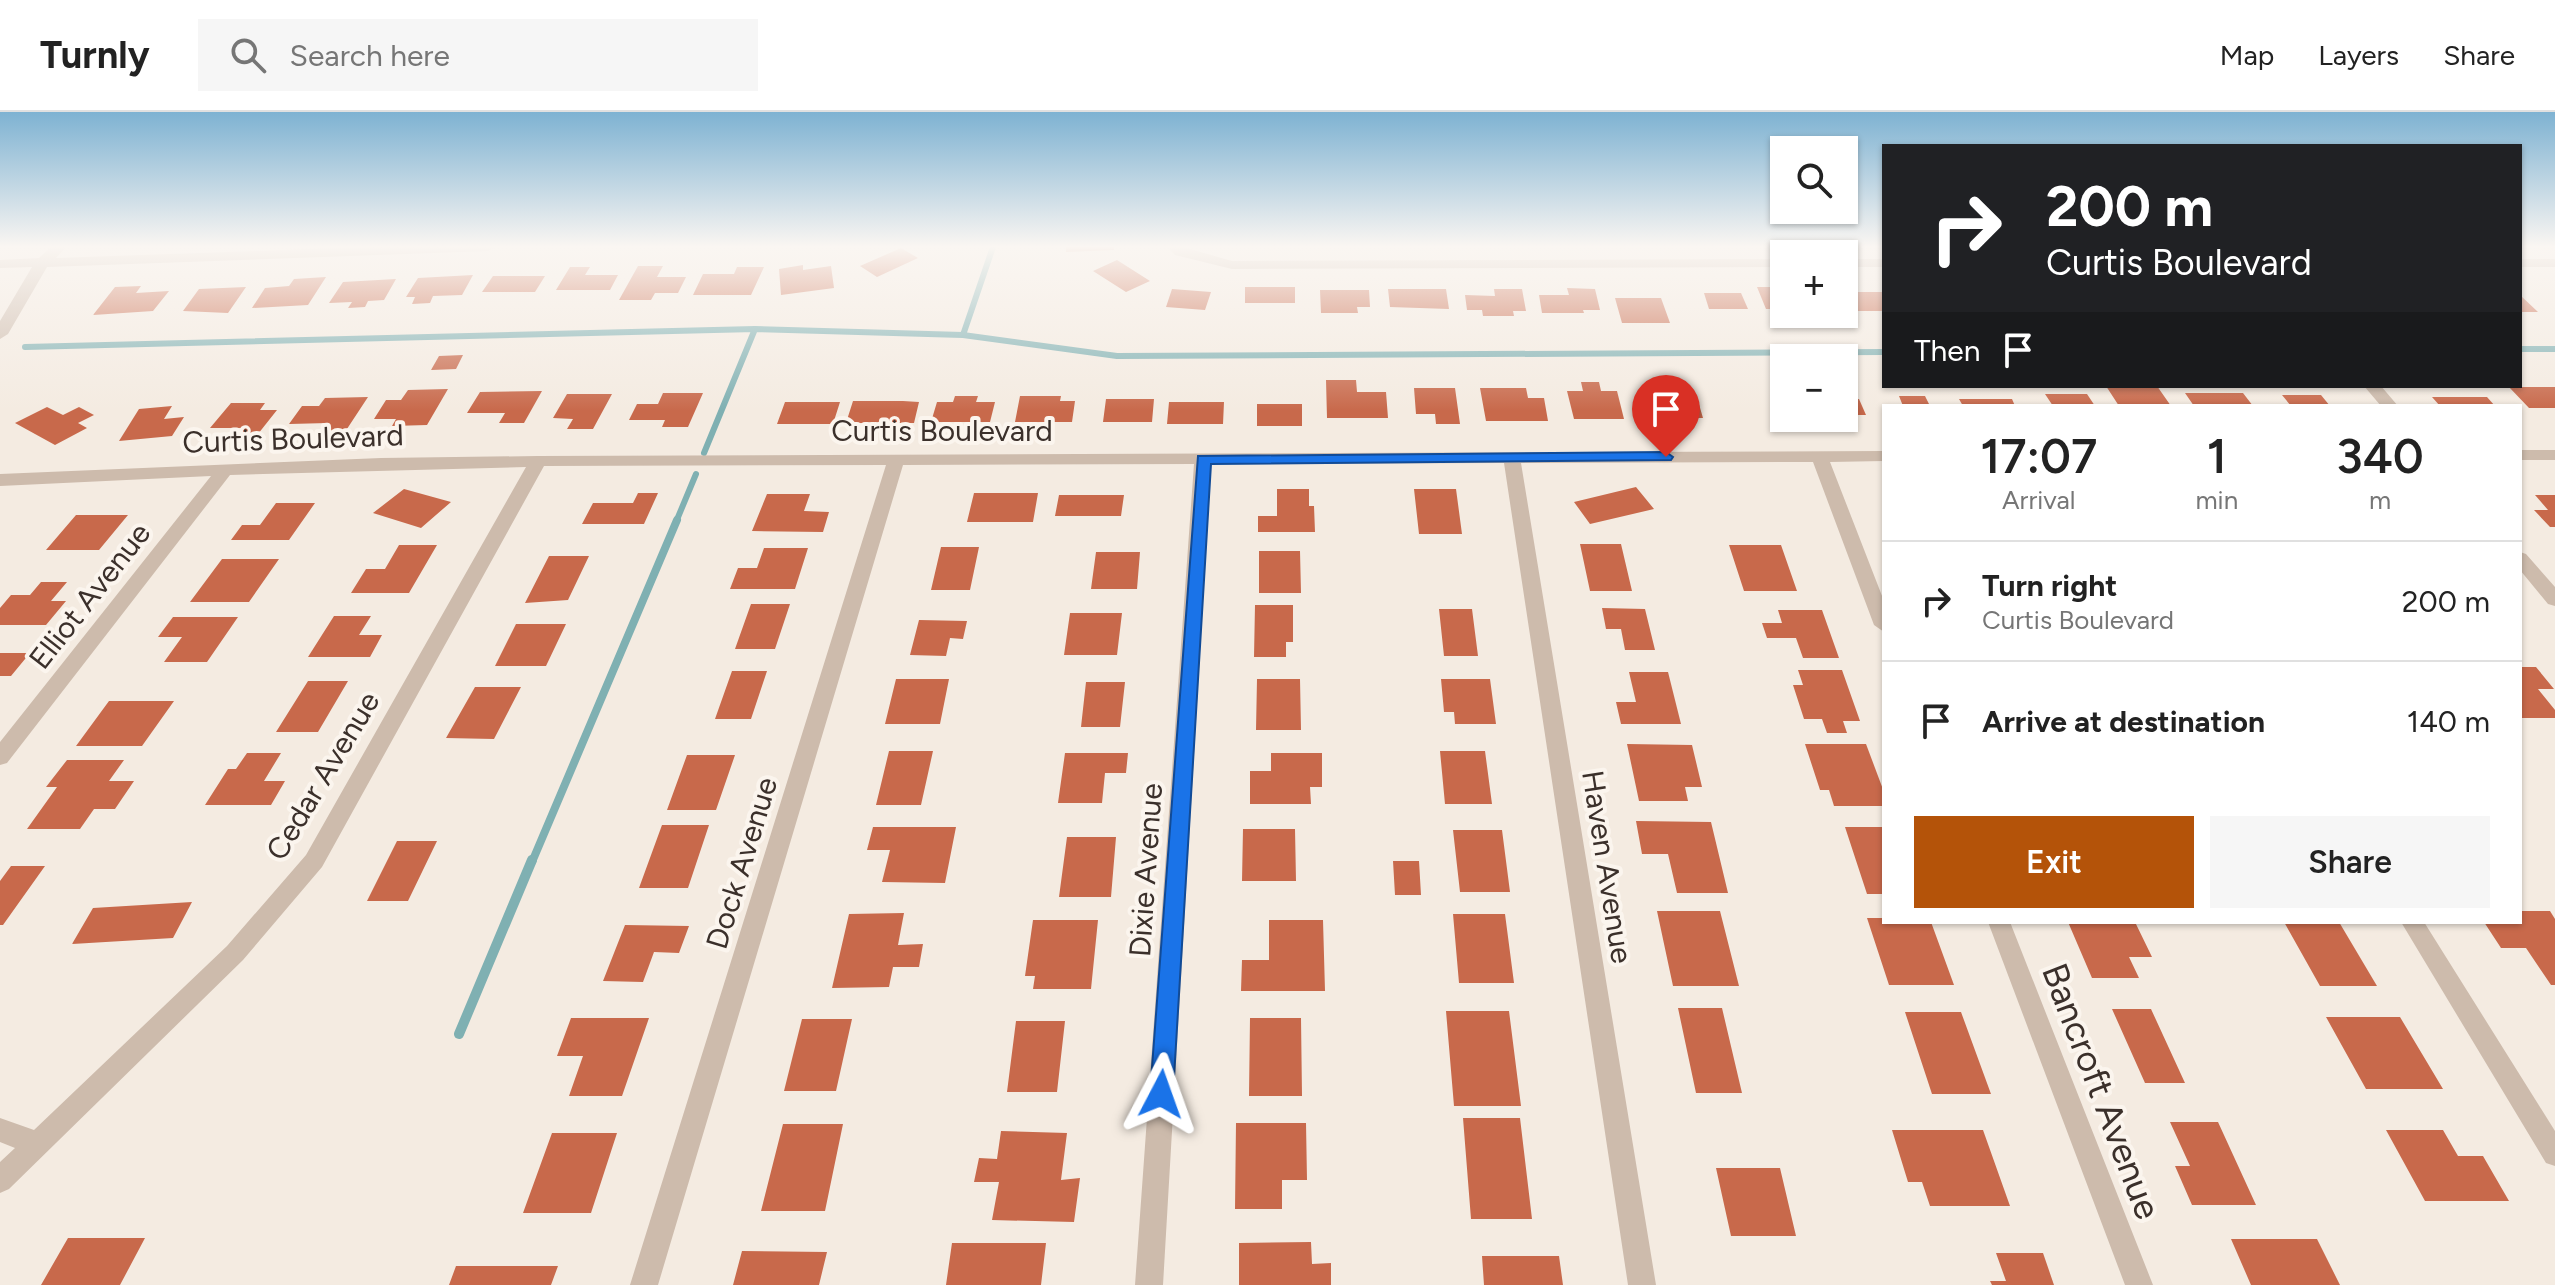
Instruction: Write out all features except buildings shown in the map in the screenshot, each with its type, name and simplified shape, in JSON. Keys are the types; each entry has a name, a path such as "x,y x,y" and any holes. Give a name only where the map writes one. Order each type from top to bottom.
{"street":[{"path":"0,334 19,302"},
{"path":"2374,388 2388,404"},
{"path":"2522,455 2555,455"},
{"path":"1819,456 1882,620"},
{"name":"Curtis Boulevard","path":"0,480 538,461 1882,456"},
{"name":"Dock Avenue","path":"644,1285 897,458"},
{"name":"Haven Avenue","path":"1512,458 1642,1285"},
{"name":"Dixie Avenue","path":"1149,1285 1203,459"},
{"name":"Cedar Avenue","path":"0,1180 235,953 314,861 538,461"},
{"name":"Elliot Avenue","path":"2,752 224,471"},
{"path":"2522,560 2555,599"},
{"name":"Bancroft Avenue","path":"2000,924 2139,1285"},
{"path":"2413,924 2555,1154"},
{"path":"0,1130 37,1143"}],"waterway":[{"path":"963,335 974,302"},
{"path":"25,347 755,329"},
{"path":"704,453 755,329"},
{"path":"755,329 963,335"},
{"path":"963,335 1117,356 1882,352"},
{"path":"2522,349 2555,349"},
{"path":"676,522 696,474"},
{"path":"532,862 677,520"},
{"path":"459,1034 532,860"}],"route":[{"path":"1161,1094 1203,459 1666,457"}]}
